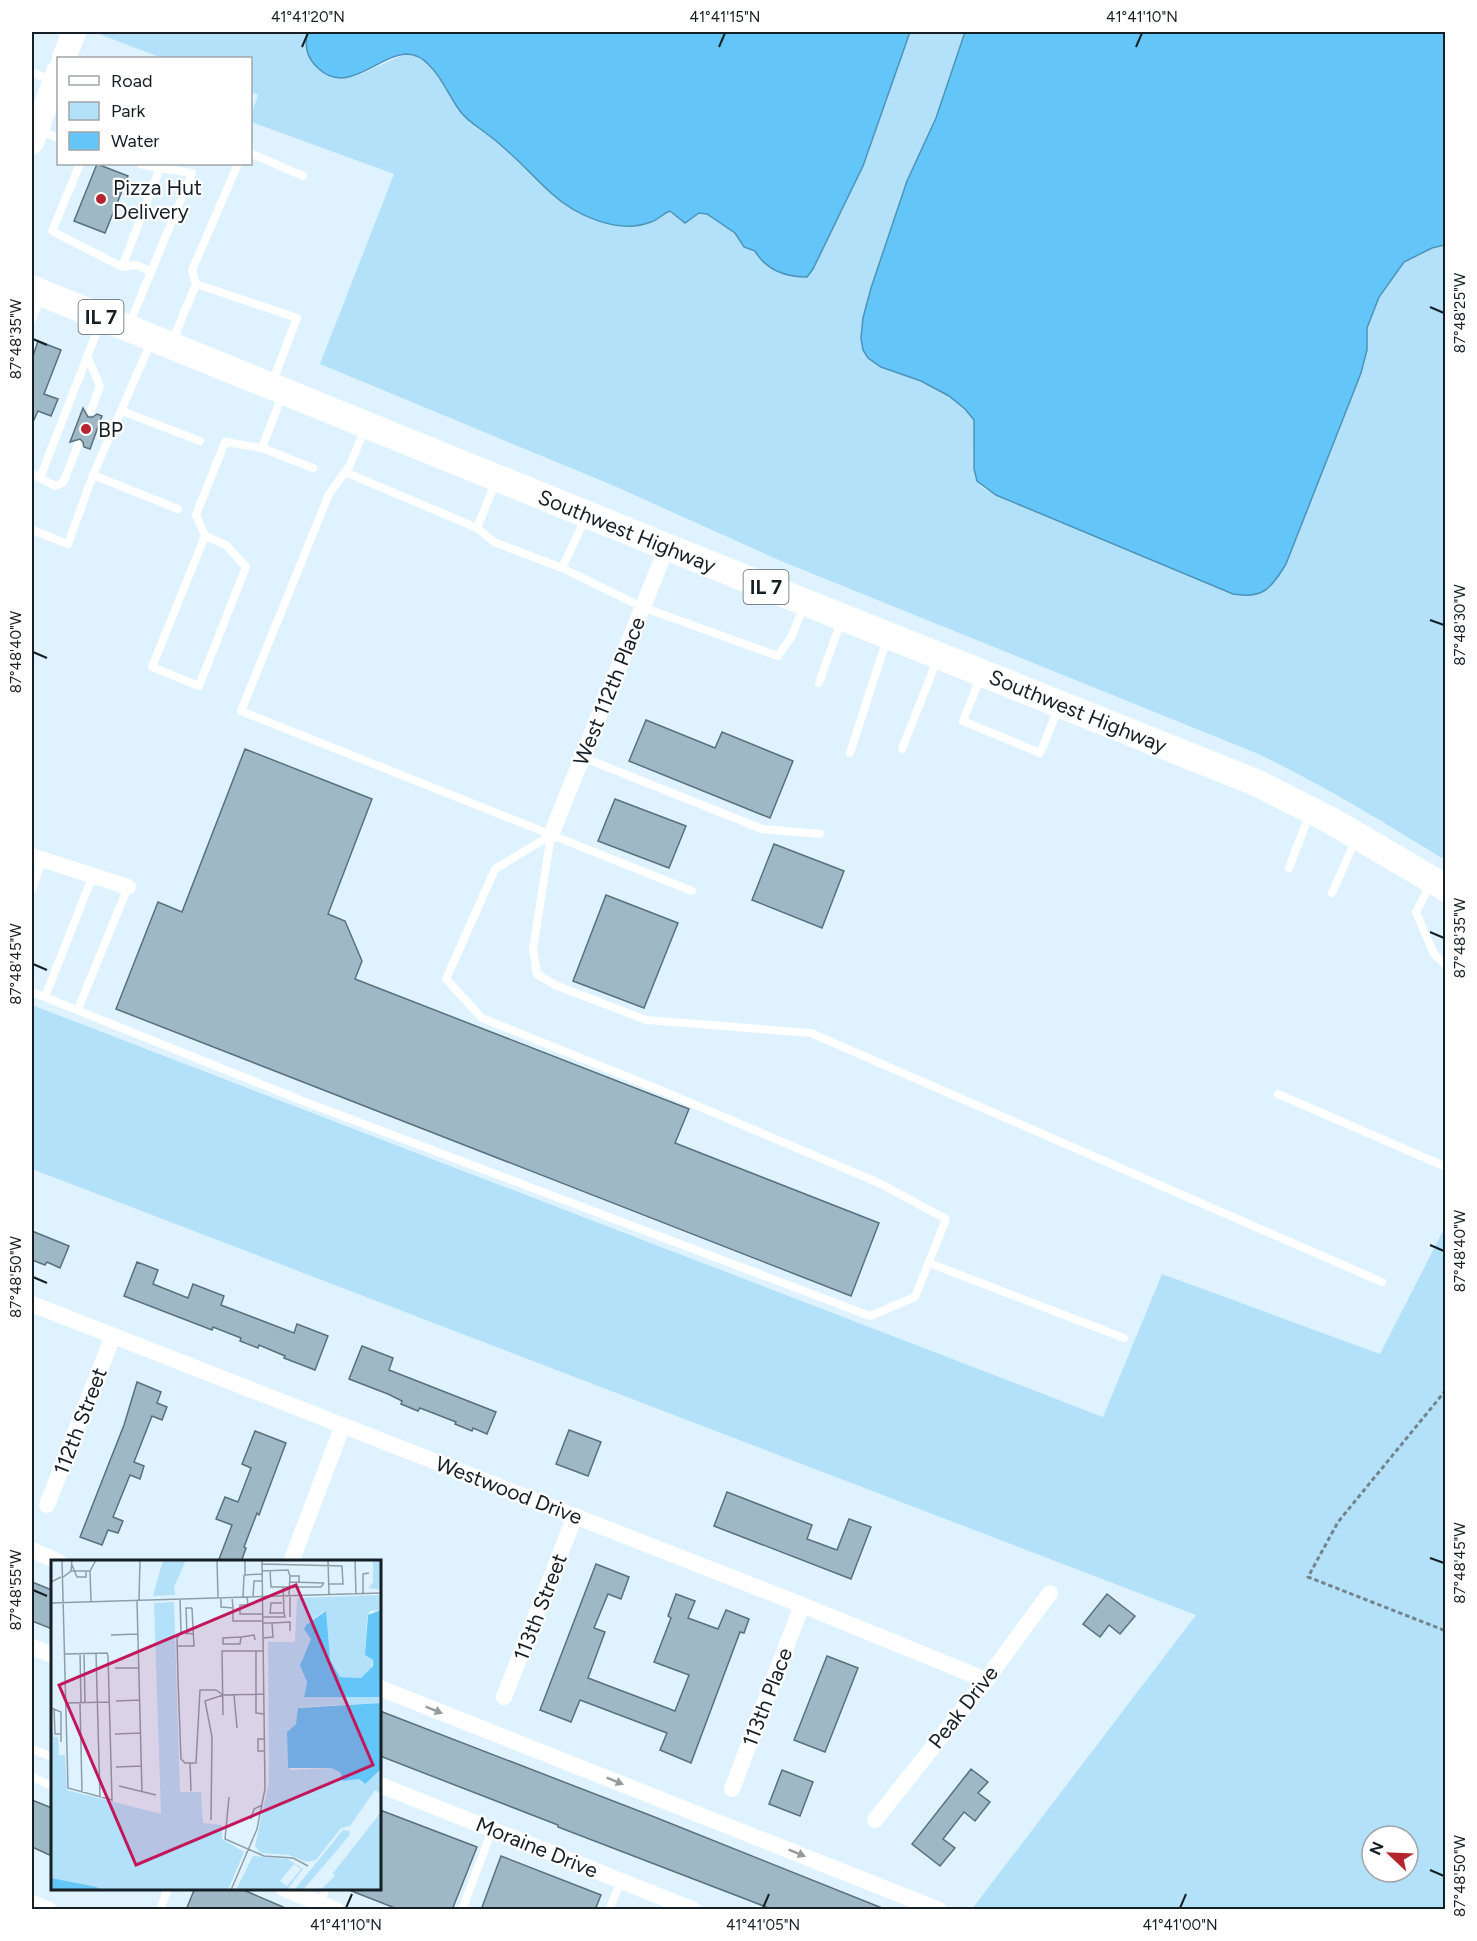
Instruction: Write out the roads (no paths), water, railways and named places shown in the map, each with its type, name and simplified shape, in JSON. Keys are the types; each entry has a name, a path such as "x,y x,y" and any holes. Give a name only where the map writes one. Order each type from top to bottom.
{"main road":[{"path":"64,57 74,32"},
{"path":"40,134 57,78"},
{"name":"Southwest Highway","path":"37,291 587,515 1257,783 1358,836 1439,884"}],"street":[{"name":"West 112th Place","path":"551,834 667,547"},
{"path":"37,858 128,887"},
{"name":"Westwood Drive","path":"32,1304 802,1605 986,1680"},
{"name":"112th Street","path":"47,1505 113,1336"},
{"path":"292,1560 343,1425"},
{"name":"113th Street","path":"504,1697 575,1516"},
{"path":"32,1550 54,1560"},
{"name":"Peak Drive","path":"875,1820 986,1680 1050,1593"},
{"name":"113th Place","path":"732,1789 802,1605"},
{"path":"32,1647 51,1656"},
{"path":"381,1688 939,1910"},
{"name":"Moraine Drive","path":"381,1785 694,1910"},
{"path":"290,1890 328,1900"},
{"path":"32,1903 49,1910"}],"lane":[{"path":"32,72 57,75"},
{"path":"252,154 303,176"},
{"path":"80,165 52,231 122,267 137,265 151,272"},
{"path":"32,530 68,544 93,475 122,411 150,337 151,272 192,173 145,165"},
{"path":"196,284 192,270 238,165"},
{"path":"122,267 160,168"},
{"path":"150,337 196,284"},
{"path":"196,284 297,318 262,448"},
{"path":"32,319 37,291"},
{"path":"78,445 63,483 55,486 36,476 102,318"},
{"path":"87,356 100,386 92,411"},
{"path":"122,411 200,441"},
{"path":"367,425 350,465 329,494 241,711 692,891"},
{"path":"205,536 152,667 199,686 246,567 226,545 205,536 196,515 225,442 262,448 313,468"},
{"path":"345,472 477,528 494,542 561,568 642,607 778,656 792,636 805,602"},
{"path":"93,475 178,509"},
{"path":"477,528 497,478"},
{"path":"561,568 587,515"},
{"path":"819,683 842,617"},
{"path":"850,753 889,635"},
{"path":"902,749 939,655"},
{"path":"982,673 963,721 1040,753 1061,704"},
{"path":"582,758 762,829 819,834"},
{"path":"1289,867 1311,810"},
{"path":"32,992 303,1101 870,1316 915,1297 946,1219 879,1182 655,1087 482,1018 446,979 495,869 551,834"},
{"path":"551,834 532,949 537,974 555,985 646,1020 811,1033 1382,1282"},
{"path":"1332,893 1358,836"},
{"path":"32,889 37,858"},
{"path":"45,997 93,875"},
{"path":"1439,884 1416,912 1434,954 1446,965"},
{"path":"78,1009 128,887"},
{"path":"1278,1094 1446,1167"},
{"path":"929,1263 1124,1338"},
{"path":"32,1749 51,1757"},
{"path":"32,1777 51,1786"},
{"path":"462,1910 492,1830"},
{"path":"609,1910 621,1881"},
{"path":"160,1910 167,1890"}],"water":[{"path":"307,32 910,32 863,166 807,277 791,276 770,268 755,251 744,247 735,233 707,214 699,213 685,223 670,211 651,222 625,226 598,221 584,215 551,193 499,143 467,118 456,105 439,76 422,59 406,54 395,56 351,76 340,78 329,76 314,64 309,56 306,47"},
{"path":"965,32 1445,32 1445,245 1432,248 1404,262 1379,297 1367,328 1367,350 1361,373 1286,564 1276,580 1265,590 1252,595 1233,594 996,495 977,481 974,469 974,420 965,409 949,396 921,381 881,367 868,358 863,350 861,338 863,318 871,288 907,181 936,118"}],"place":[{"name":"Pizza Hut Delivery","path":"101,199"},
{"name":"BP","path":"86,429"}]}
